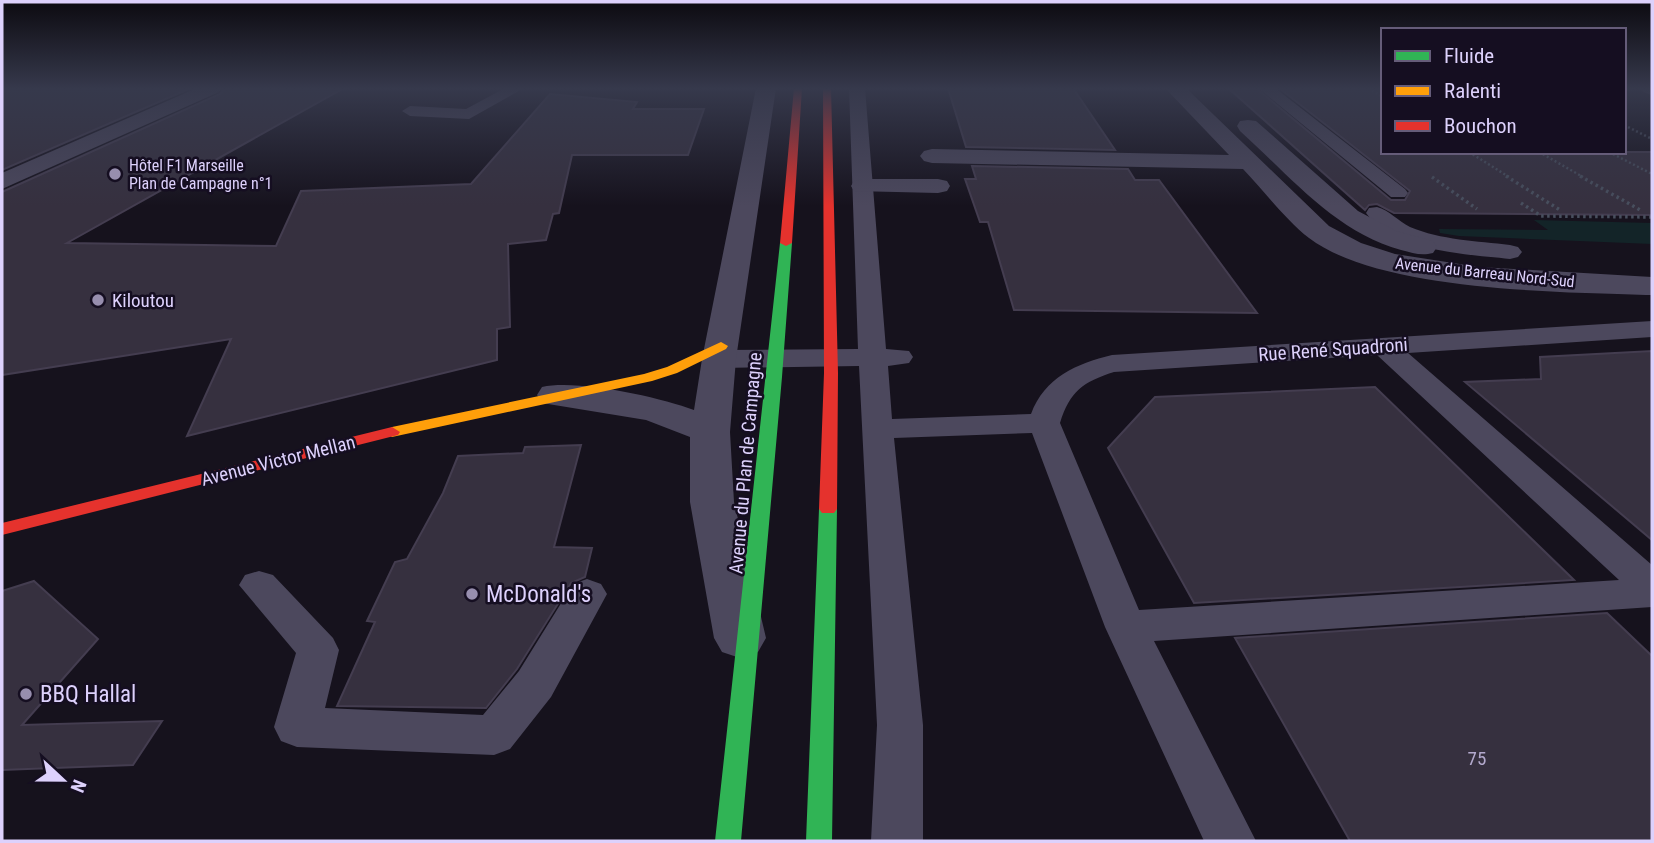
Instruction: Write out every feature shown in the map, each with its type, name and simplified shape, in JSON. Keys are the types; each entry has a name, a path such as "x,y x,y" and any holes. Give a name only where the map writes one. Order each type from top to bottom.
{"main road":[{"name":"Avenue du Plan de Campagne","path":"728,841 776,358 795,127"},
{"path":"819,841 830,358 827,127"},
{"name":"Avenue Victor Mellan","path":"2,528 416,426 647,378 720,352"}],"street":[{"path":"2,182 124,127"},
{"path":"746,667 712,502 710,432 720,352 759,127"},
{"name":"Avenue du Barreau Nord-Sud","path":"1214,127 1319,232 1338,245 1367,257 1453,272 1652,286"},
{"name":"Avenue du Barreau Nord-Sud","path":"1250,127 1349,217 1386,237 1431,249 1523,253"},
{"path":"932,156 1249,162"},
{"path":"863,186 938,186"},
{"name":"Avenue Victor Mellan","path":"555,395 652,409 695,423 710,432"}],"lane":[{"path":"859,127 863,186 886,357 877,429 900,725 901,791 897,841"},
{"path":"1315,127 1398,193"},
{"path":"1377,213 1394,229 1431,240 1523,253"},
{"name":"Rue René Squadroni","path":"1044,423 1049,403 1063,385 1085,372 1112,364 1652,329"},
{"path":"1383,345 1652,589"},
{"path":"720,352 776,358 886,357"},
{"path":"877,429 1044,423 1126,627 1230,841"},
{"path":"259,585 318,650 297,727 494,735 535,684 587,594"},
{"path":"1126,627 1652,589"}],"path":[{"path":"1629,127 1652,138"},
{"path":"1472,154 1560,210"},
{"path":"1542,154 1642,211"},
{"path":"1613,154 1652,174"},
{"path":"1432,177 1477,209"},
{"path":"1521,203 1541,216 1652,217"}],"shaded area":[{"path":"1534,220 1652,223 1652,244 1459,236 1440,233 1439,229 1548,230"}],"building":[{"path":"2,127 100,127 2,170"},
{"path":"146,127 274,127 67,243 276,246 301,191 471,184 521,127 698,127 688,155 572,155 559,213 553,214 546,240 508,244 510,327 497,329 497,360 187,436 231,339 2,375 2,192"},
{"path":"960,127 1100,127 1115,150 966,147"},
{"path":"1272,127 1303,127 1391,200 1405,200 1410,191 1329,127 1381,127 1381,154 1652,152 1652,215 1394,213 1377,204 1369,205 1365,210"},
{"path":"972,166 1128,169 1135,180 1159,180 1257,313 1014,310 988,222 980,222 965,179 976,179"},
{"path":"1652,351 1652,540 1465,382 1541,379 1540,357"},
{"path":"1375,387 1574,580 1194,603 1108,448 1155,397"},
{"path":"581,445 554,547 592,548 585,577 571,583 517,669 486,708 337,706 375,622 367,621 395,562 407,559 443,493 458,456 523,453 525,447"},
{"path":"34,581 98,639 22,725 162,721 133,765 2,770 2,591"},
{"path":"1607,613 1652,656 1652,841 1350,841 1235,638"}],"traffic: fast":[{"path":"728,841 786,243"},
{"path":"819,841 828,509"}],"traffic: slow":[{"path":"392,432 647,378 672,370 721,346"}],"traffic: jam":[{"path":"786,243 795,127"},
{"path":"828,127 831,373 828,509"},
{"path":"2,529 392,432"}],"place":[{"name":"Hôtel F1 Marseille Plan de Campagne n°1","path":"115,174"},
{"name":"Kiloutou","path":"98,300"},
{"name":"McDonald's","path":"472,594"},
{"name":"BBQ Hallal","path":"26,694"}]}
